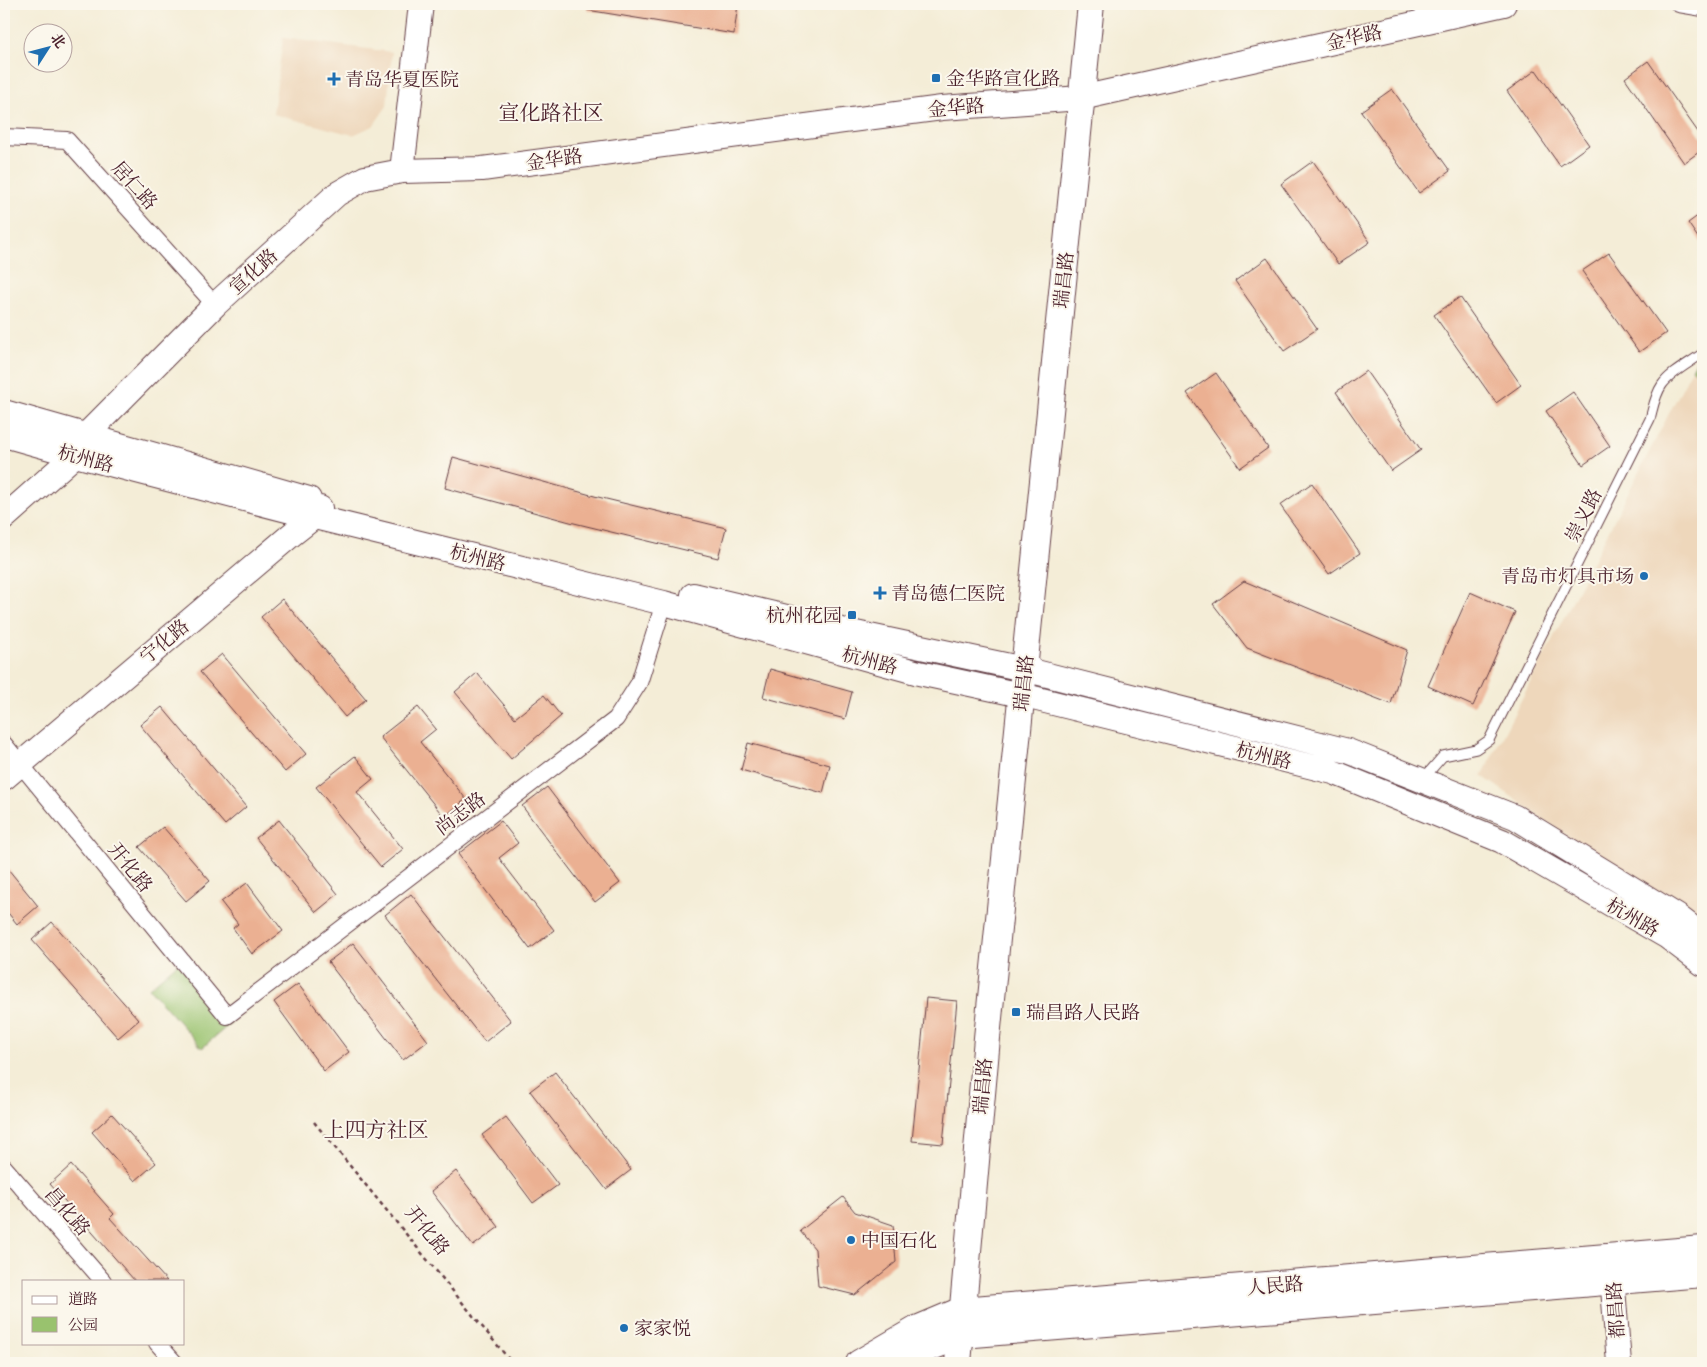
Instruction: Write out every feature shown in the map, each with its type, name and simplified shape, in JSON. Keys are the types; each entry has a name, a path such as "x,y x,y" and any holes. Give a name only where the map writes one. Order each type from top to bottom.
{"main road":[{"path":"402,171 421,4"},
{"name":"瑞昌路","path":"958,1363 987,1038 1090,4"},
{"name":"金华路","path":"402,171 482,169 942,108 1081,98 1504,4"},
{"name":"宣化路","path":"4,518 80,445 215,305 337,194 365,178 402,171"},
{"name":"杭州路","path":"4,412 80,445"},
{"name":"杭州路","path":"4,435 80,445 919,673 1022,695 1333,772 1502,841 1666,936 1703,964"},
{"name":"杭州路","path":"319,510 372,517 836,629 1024,669 1348,751 1515,817 1677,916 1703,936"},
{"name":"宁化路","path":"12,770 319,510"},
{"name":"人民路","path":"856,1363 916,1329 962,1323 1612,1269 1703,1249"},
{"name":"人民路","path":"1612,1269 1703,1274"},
{"name":"都昌路","path":"1612,1269 1619,1363"},
{"name":"人民路","path":"904,1363 928,1349 962,1323"}],"street":[{"path":"1679,4 1703,8"},
{"name":"居仁路","path":"4,137 67,140 215,305"},
{"name":"尚志路","path":"227,1016 616,719 639,683 664,603"},
{"name":"开化路","path":"4,744 12,770 227,1016"},
{"name":"昌化路","path":"4,1167 102,1280"},
{"path":"158,1344 174,1363"}],"lane":[{"name":"崇义路","path":"1422,780 1443,756 1476,749 1489,740 1650,419 1662,385 1676,372 1703,354"}],"path":[{"name":"开化路","path":"314,1122 512,1363"}],"shaded area":[{"name":"青岛华夏医院","path":"283,38 392,52 387,106 373,126 353,135 273,114"},
{"name":"青岛市灯具市场","path":"1692,369 1703,375 1703,929 1482,776"}],"green space":[{"path":"1703,349 1703,375 1692,369"},
{"path":"178,963 231,1023 202,1048 149,988"}],"building":[{"path":"588,4 738,4 734,34 587,10"},
{"path":"1648,61 1703,139 1703,149 1684,163 1625,78"},
{"path":"1536,70 1589,145 1560,166 1507,91"},
{"path":"1392,89 1450,171 1419,193 1361,111"},
{"path":"1313,161 1370,242 1338,264 1281,184"},
{"path":"1703,212 1703,245 1688,223"},
{"path":"1609,253 1666,333 1639,352 1582,271"},
{"path":"1267,258 1317,329 1284,351 1235,281"},
{"path":"1460,297 1521,385 1496,403 1434,315"},
{"path":"1366,371 1421,450 1391,471 1336,392"},
{"path":"1216,373 1268,448 1240,468 1187,393"},
{"path":"1573,392 1610,446 1583,465 1546,411"},
{"path":"453,457 598,497 726,528 718,558 570,522 445,488"},
{"path":"1312,483 1360,553 1329,574 1280,505"},
{"path":"1244,581 1407,650 1391,704 1247,648 1213,604"},
{"path":"1470,592 1515,612 1473,706 1428,686"},
{"path":"282,599 366,699 345,717 261,617"},
{"path":"222,654 306,754 285,772 200,672"},
{"path":"770,669 852,692 845,719 763,697"},
{"path":"477,673 515,718 544,695 561,716 511,759 455,692"},
{"path":"162,707 246,807 225,825 140,725"},
{"path":"418,707 436,729 420,742 466,799 444,817 380,737"},
{"path":"748,743 830,765 823,793 741,770"},
{"path":"355,756 373,779 357,792 403,849 381,867 316,787"},
{"path":"547,787 620,883 595,902 522,806"},
{"path":"279,820 338,894 316,912 256,838"},
{"path":"501,821 518,843 499,858 554,930 530,949 458,854"},
{"path":"163,827 210,881 186,901 139,847"},
{"path":"4,864 38,906 17,924 4,908"},
{"path":"247,883 283,931 252,954 233,928 238,924 221,902"},
{"path":"411,894 511,1021 485,1042 385,915"},
{"path":"52,922 139,1020 118,1038 32,940"},
{"path":"353,943 428,1041 403,1060 328,962"},
{"path":"298,984 349,1052 324,1071 274,1002"},
{"path":"926,998 957,1001 943,1144 912,1141"},
{"path":"555,1072 631,1170 606,1189 530,1091"},
{"path":"112,1114 156,1163 135,1181 92,1132"},
{"path":"506,1117 558,1185 533,1203 482,1135"},
{"path":"71,1165 114,1214 110,1218 166,1280 134,1280 50,1184"},
{"path":"456,1171 499,1227 473,1246 431,1191"},
{"name":"中国石化","path":"843,1197 855,1212 893,1225 896,1262 855,1295 818,1286 815,1249 800,1231"}],"place":[{"name":"金华路宣化路","path":"936,78"},
{"name":"青岛华夏医院","path":"334,79"},
{"name":"青岛市灯具市场","path":"1644,576"},
{"name":"青岛德仁医院","path":"880,593"},
{"name":"杭州花园","path":"852,615"},
{"name":"瑞昌路人民路","path":"1016,1012"},
{"name":"中国石化","path":"851,1240"},
{"name":"家家悦","path":"624,1328"}],"district":[{"name":"宣化路社区","path":"551,113"},
{"name":"上四方社区","path":"376,1130"}]}
